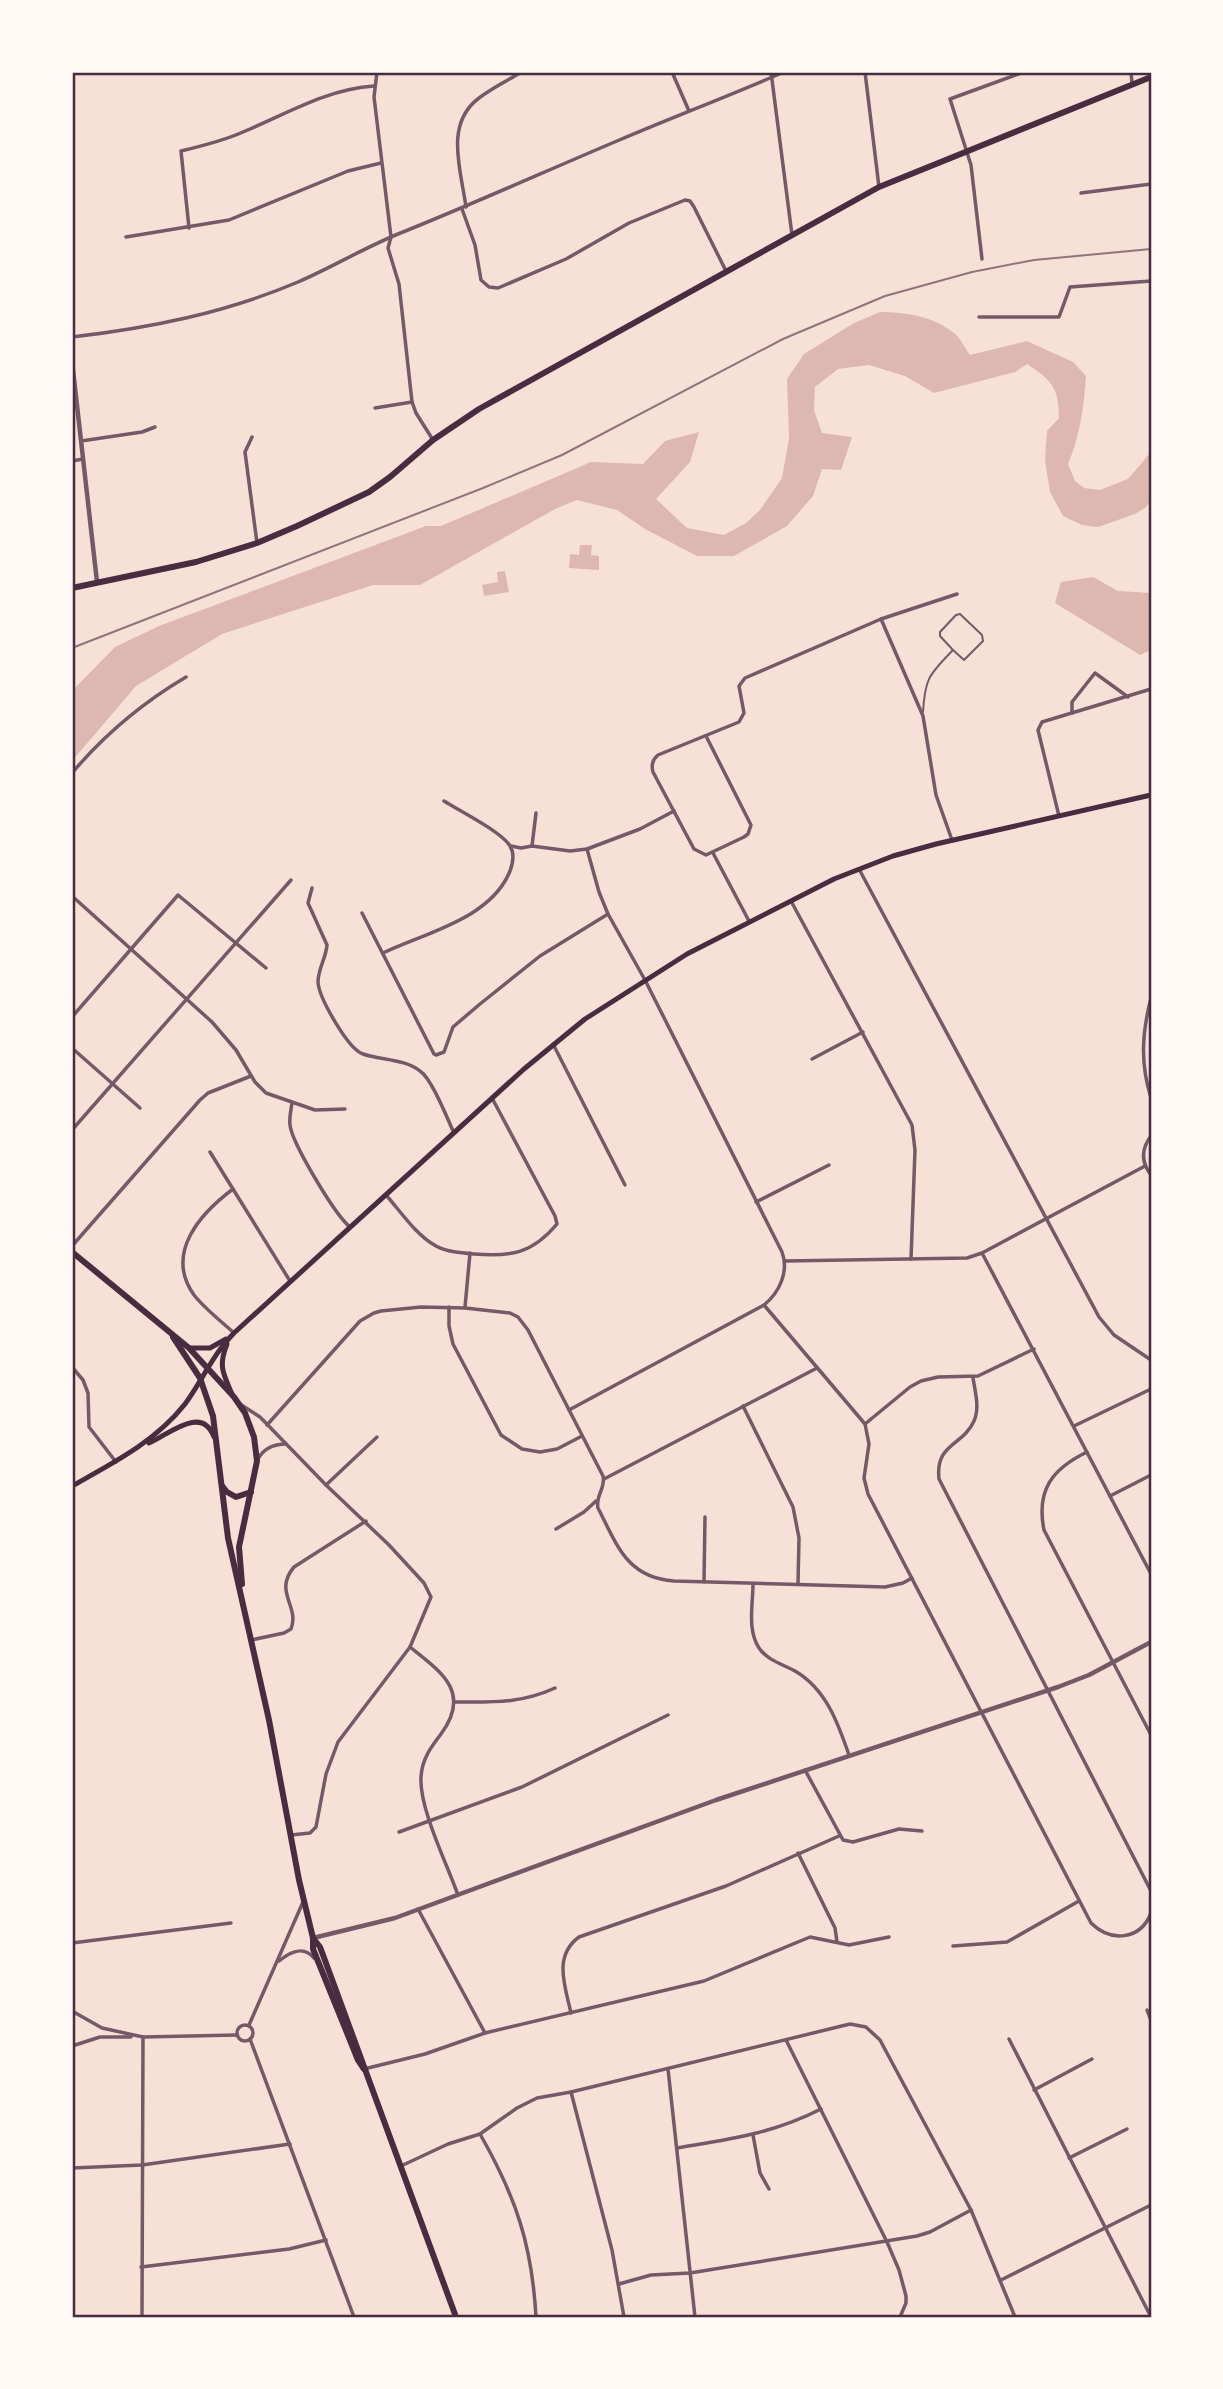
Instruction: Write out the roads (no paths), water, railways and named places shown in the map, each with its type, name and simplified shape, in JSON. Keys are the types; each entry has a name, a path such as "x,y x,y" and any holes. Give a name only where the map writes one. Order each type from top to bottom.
{"main road":[{"path":"72,588 173,568 257,543 304,523 369,492 433,440 479,409 879,187 1151,78"},
{"path":"140,1447 177,1413 232,1335 553,1044 585,1019 645,980 703,944 749,920 893,856 1151,795"},
{"path":"72,1249 189,1348 233,1395 252,1428 257,1461 239,1547 239,1569 246,1617"},
{"path":"189,1348 210,1348 232,1335"},
{"path":"232,1335 221,1360 233,1395"},
{"path":"173,1337 201,1378 213,1416 228,1538 315,1958 364,2069 456,2317"},
{"path":"72,1486 140,1447 194,1421 212,1431 219,1454"},
{"path":"221,1483 227,1492 236,1497 251,1492"},
{"path":"313,1938 320,1947 364,2069"}],"street":[{"path":"377,72 374,86 390,237 388,248 399,284 412,402 433,440"},
{"path":"522,72 481,96 462,118 456,138 464,208 475,245 481,280 493,288 498,288 556,264 629,223 685,200 690,201 694,207 726,271"},
{"path":"672,72 689,111"},
{"path":"72,337 162,324 233,306 300,281 390,237 464,208 771,75 784,72"},
{"path":"865,72 879,187"},
{"path":"982,259 968,150 950,99 1024,72"},
{"path":"1131,72 1133,85"},
{"path":"771,75 792,235"},
{"path":"189,228 181,151 230,137 323,96 356,87 374,86"},
{"path":"126,237 229,220 348,171 381,163"},
{"path":"1081,193 1151,184"},
{"path":"979,317 1059,317 1070,287 1151,281"},
{"path":"72,361 97,582"},
{"path":"375,408 412,402"},
{"path":"81,441 142,432 155,427"},
{"path":"252,437 245,452 257,543"},
{"path":"72,461 83,459"},
{"path":"706,736 751,825 744,837 713,853 701,854 694,849 653,772 652,762 658,755 706,736 737,724 741,720 743,709 738,691 744,678 881,619 957,594"},
{"path":"881,619 923,716 936,795 952,840"},
{"path":"1072,713 1072,702 1095,673 1128,697"},
{"path":"72,773 96,745 124,719 186,677"},
{"path":"1059,816 1038,730 1042,722 1151,689"},
{"path":"383,953 446,927 488,902 500,889 509,872 513,855 511,846 444,801"},
{"path":"511,846 570,851 587,849 640,829 674,811"},
{"path":"532,846 536,813"},
{"path":"569,1410 764,1305 778,1288 785,1268 785,1261 645,980 608,914 587,849"},
{"path":"713,853 749,920"},
{"path":"859,869 1105,1326 1122,1342 1151,1360"},
{"path":"72,1130 290,880"},
{"path":"312,888 308,903 327,945 319,971 318,985 323,999 350,1045 359,1052 419,1070 427,1079 454,1133"},
{"path":"72,1017 178,895 266,968"},
{"path":"72,896 225,1035 251,1076 266,1093 324,1111 345,1110"},
{"path":"791,901 906,1111 913,1132 911,1259"},
{"path":"362,913 436,1055 444,1052 453,1027 520,971 608,914"},
{"path":"1151,998 1142,1051 1151,1098"},
{"path":"812,1059 863,1032"},
{"path":"553,1044 625,1185"},
{"path":"72,1048 140,1108"},
{"path":"72,1249 200,1100 208,1093 251,1076"},
{"path":"386,1195 425,1238 446,1250 504,1256 522,1252 537,1243 557,1224 555,1216 501,1110 492,1098"},
{"path":"293,1103 290,1125 295,1139 334,1209 350,1227"},
{"path":"1151,1136 1144,1148 1145,1166 1151,1175"},
{"path":"210,1152 290,1282"},
{"path":"756,1202 829,1165"},
{"path":"785,1261 957,1259 982,1253 1145,1166"},
{"path":"232,1335 194,1294 186,1276 184,1258 192,1230 211,1207 233,1189"},
{"path":"465,1308 470,1253"},
{"path":"982,1253 1151,1574"},
{"path":"764,1305 865,1424 869,1444 865,1486 1091,1923 1098,1931 1114,1937 1127,1936 1137,1932 1148,1922 1151,1913"},
{"path":"267,1425 367,1316 381,1311 421,1307 503,1311 517,1317 528,1330 604,1479"},
{"path":"449,1307 453,1344 495,1425 508,1441 522,1449 540,1452 557,1449 582,1436"},
{"path":"865,1424 921,1381 938,1377 973,1378 1034,1349"},
{"path":"72,1367 83,1380 88,1393 89,1427 116,1462"},
{"path":"556,1528 584,1512 596,1501 604,1479 817,1368"},
{"path":"973,1378 976,1417 967,1432 945,1451 939,1465 939,1479 1151,1891"},
{"path":"1074,1426 1151,1390"},
{"path":"239,1403 260,1417 326,1485 366,1521 429,1592 430,1602 410,1647 338,1742 326,1774 316,1827 310,1833 291,1835"},
{"path":"743,1406 793,1507 799,1538 798,1585"},
{"path":"326,1485 377,1437"},
{"path":"257,1461 267,1448 286,1444"},
{"path":"1087,1452 1066,1464 1052,1479 1043,1498 1042,1520 1047,1537 1151,1735"},
{"path":"1110,1496 1151,1475"},
{"path":"596,1501 625,1559 641,1573 664,1581 885,1587 912,1578"},
{"path":"704,1582 705,1517"},
{"path":"251,1640 291,1629 294,1620 285,1587 289,1573 294,1567 366,1521"},
{"path":"753,1584 752,1627 757,1646 772,1660 797,1672 817,1689 835,1716 849,1755"},
{"path":"313,1938 375,1924 716,1800 1048,1690 1081,1678 1151,1642"},
{"path":"410,1647 447,1679 455,1702 447,1725 429,1749 422,1767 421,1793 458,1895"},
{"path":"455,1702 506,1702 532,1697 555,1688"},
{"path":"399,1832 522,1787 668,1715"},
{"path":"805,1770 843,1840 853,1842 899,1829 922,1831"},
{"path":"571,2013 562,1967 568,1947 579,1937 726,1886 839,1836"},
{"path":"798,1853 835,1928 837,1942"},
{"path":"953,1946 1007,1941 1079,1901"},
{"path":"249,2025 304,1902"},
{"path":"418,1909 485,2033"},
{"path":"72,1943 232,1923"},
{"path":"364,2069 425,2054 485,2033 704,1981 810,1937 849,1945 889,1937"},
{"path":"277,1962 289,1953 299,1951 307,1952 315,1958"},
{"path":"1147,2010 1151,2020"},
{"path":"72,2011 102,2028 143,2036"},
{"path":"400,2166 448,2144 480,2134 517,2108 537,2098 850,2024 866,2027 880,2040 971,2210 1015,2317"},
{"path":"237,2035 240,2026 249,2025"},
{"path":"72,2046 100,2037 237,2035 242,2040 250,2039 254,2034 249,2025"},
{"path":"142,2317 143,2036"},
{"path":"250,2039 354,2317"},
{"path":"1009,2039 1151,2317"},
{"path":"786,2040 887,2242 905,2289 906,2303 900,2317"},
{"path":"1034,2090 1092,2059"},
{"path":"668,2068 695,2317"},
{"path":"571,2092 619,2284 624,2317"},
{"path":"677,2148 779,2129 821,2109"},
{"path":"1069,2158 1127,2129"},
{"path":"480,2134 509,2189 520,2217 534,2283 536,2317"},
{"path":"753,2135 760,2173 769,2189"},
{"path":"72,2168 142,2165 290,2144"},
{"path":"1001,2280 1151,2205"},
{"path":"619,2284 651,2275 690,2273 887,2242 930,2232 971,2210"},
{"path":"141,2267 289,2249 326,2240"}],"lane":[{"path":"960,614 983,639 964,660 953,650 940,636 940,632 960,614"},
{"path":"923,716 927,680 953,650"}],"railway":[{"path":"72,648 562,455 783,339 885,296 972,272 1034,260 1151,249"}]}
